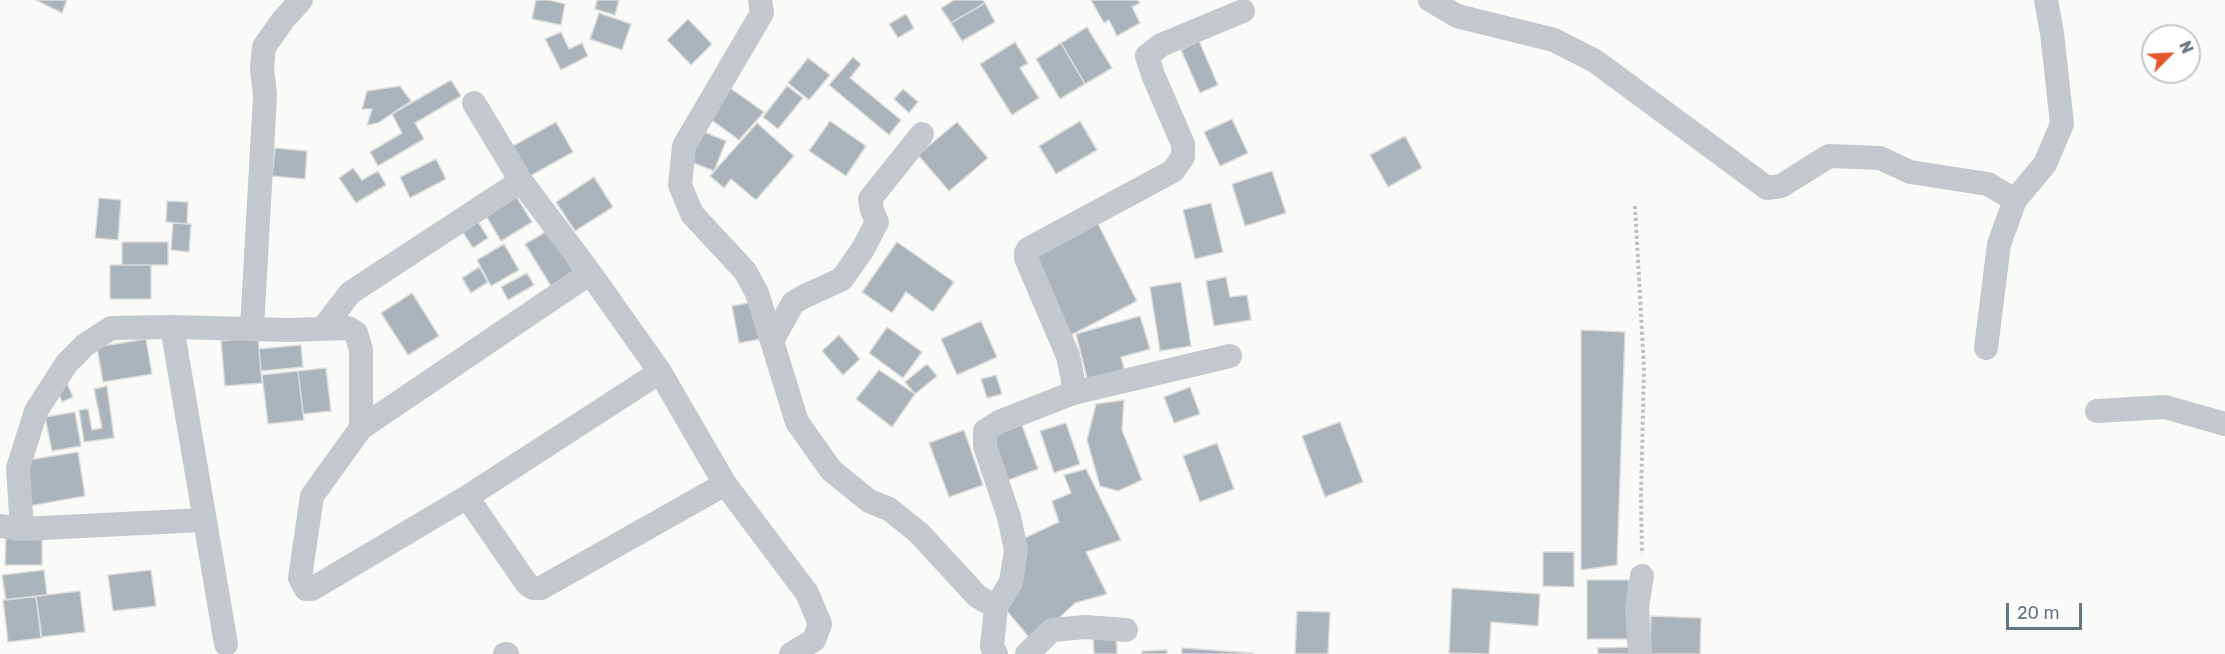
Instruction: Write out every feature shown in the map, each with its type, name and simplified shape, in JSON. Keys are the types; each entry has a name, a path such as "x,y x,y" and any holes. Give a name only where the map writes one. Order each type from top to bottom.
{"street":[{"path":"252,328 265,96 262,68 264,47 301,0"},
{"path":"760,0 762,13 684,146 680,185 692,214 745,271 757,293 797,422 831,470 869,501 889,510 919,533 976,596 996,607"},
{"path":"1430,0 1457,16 1497,28 1554,40 1595,61 1767,188 1780,186 1830,156 1880,158 1910,172 1988,184 2015,200"},
{"path":"1986,348 1999,244 2015,200 2044,164 2062,124 2046,0"},
{"path":"1073,393 1068,356 1026,258 1026,253 1028,249 1173,171 1183,157 1183,144 1147,56 1161,45 1243,11"},
{"path":"474,103 521,181 660,372 725,484 807,593 820,624 814,640 790,654"},
{"path":"772,341 793,303 842,279 878,222 870,199 922,134"},
{"path":"324,327 350,293 521,181"},
{"path":"590,273 361,428 312,496 300,578 306,589 312,589 466,497 660,372"},
{"path":"172,327 203,520 226,644"},
{"path":"203,520 11,528 18,468 36,411 67,363 85,345 111,328 290,330 324,327 348,328 356,333 361,351 361,428"},
{"path":"996,654 992,647 996,607 1011,582 1016,550 1009,517 985,446 985,431 999,422 1073,393 1230,356"},
{"path":"2097,411 2164,407 2225,424"},
{"path":"466,497 527,584 533,588 541,588 725,484"},
{"path":"1640,654 1637,607 1642,576"},
{"path":"1027,654 1052,630 1085,627 1126,630"}],"path":[{"path":"1635,206 1644,368 1642,576"}],"building":[{"path":"36,0 67,0 62,13"},
{"path":"536,0 565,4 561,25 532,19"},
{"path":"597,0 619,0 615,15 595,9"},
{"path":"954,0 983,0 985,3 951,23 941,8"},
{"path":"1091,0 1138,0 1140,3 1132,7 1140,23 1117,36 1109,20 1104,23"},
{"path":"985,3 995,22 962,41 951,23"},
{"path":"599,13 631,24 622,50 590,39"},
{"path":"906,14 914,28 898,38 889,24"},
{"path":"688,19 712,44 691,65 667,40"},
{"path":"1087,27 1112,68 1085,84 1061,43"},
{"path":"561,32 569,49 582,43 588,56 561,70 545,39"},
{"path":"1199,41 1218,85 1200,93 1181,50"},
{"path":"1015,42 1028,63 1020,68 1039,98 1012,115 980,64"},
{"path":"1061,43 1085,84 1060,99 1036,59"},
{"path":"853,57 861,64 850,78 901,120 889,135 829,85"},
{"path":"808,58 830,75 809,100 788,83"},
{"path":"451,80 461,96 415,123 424,139 378,166 370,152 402,133 392,114"},
{"path":"400,86 411,101 378,123 367,125 372,109 362,109 367,91"},
{"path":"727,86 764,112 739,140 706,116"},
{"path":"787,86 803,98 778,129 763,117"},
{"path":"903,89 918,102 909,113 894,99"},
{"path":"1232,119 1248,153 1220,166 1204,132"},
{"path":"830,121 866,146 846,176 809,151"},
{"path":"1080,121 1097,150 1056,174 1039,146"},
{"path":"556,122 573,152 530,176 513,146"},
{"path":"957,122 988,158 949,191 918,155"},
{"path":"757,123 794,156 756,200 731,179 724,188 710,176"},
{"path":"697,129 726,141 714,171 686,160"},
{"path":"1405,136 1422,168 1388,187 1370,155"},
{"path":"275,148 307,151 305,179 272,176"},
{"path":"436,159 446,179 410,198 400,177"},
{"path":"353,168 362,180 378,171 386,185 356,203 339,178"},
{"path":"1272,171 1286,213 1245,226 1232,184"},
{"path":"594,177 613,207 575,231 556,202"},
{"path":"516,196 532,222 501,241 485,214"},
{"path":"99,198 121,200 118,240 95,238"},
{"path":"167,201 188,202 187,224 166,222"},
{"path":"1211,203 1223,252 1195,259 1183,210"},
{"path":"474,215 488,238 473,248 458,225"},
{"path":"1095,218 1137,301 1069,336 1027,253"},
{"path":"173,223 191,224 189,252 171,250"},
{"path":"549,230 574,272 551,286 525,244"},
{"path":"122,242 168,242 168,265 122,265"},
{"path":"897,242 954,282 933,312 906,292 892,313 862,292"},
{"path":"504,244 519,270 491,286 477,260"},
{"path":"110,265 151,265 151,299 110,299"},
{"path":"479,267 488,282 471,293 462,278"},
{"path":"527,273 534,285 508,300 501,287"},
{"path":"1226,277 1230,297 1247,295 1251,320 1214,326 1206,281"},
{"path":"1181,282 1191,346 1160,351 1150,287"},
{"path":"412,293 439,336 408,355 381,313"},
{"path":"759,301 766,338 739,343 732,306"},
{"path":"1140,316 1150,349 1121,357 1126,377 1089,386 1076,334"},
{"path":"981,321 997,357 957,375 941,339"},
{"path":"887,327 922,352 903,378 869,353"},
{"path":"1581,330 1625,332 1617,565 1581,570"},
{"path":"839,335 860,359 843,375 822,351"},
{"path":"258,337 262,383 225,386 221,341"},
{"path":"146,339 152,374 103,382 97,347"},
{"path":"301,345 303,367 261,371 259,349"},
{"path":"927,364 937,376 915,394 905,382"},
{"path":"326,368 331,411 303,414 298,371"},
{"path":"879,370 915,394 892,427 856,399"},
{"path":"298,371 304,420 268,424 262,375"},
{"path":"996,375 1002,394 987,398 981,379"},
{"path":"66,381 73,397 62,402 55,385"},
{"path":"107,386 114,438 84,442 79,410 88,409 92,430 102,428 94,389"},
{"path":"1190,387 1200,414 1174,423 1164,397"},
{"path":"1124,400 1122,430 1142,480 1118,491 1100,486 1087,440 1096,404"},
{"path":"75,412 81,446 52,451 45,417"},
{"path":"1020,420 1038,469 1006,481 987,433"},
{"path":"1340,422 1363,482 1325,497 1302,436"},
{"path":"1066,423 1080,464 1054,473 1040,431"},
{"path":"964,430 983,485 949,497 929,443"},
{"path":"1217,443 1234,489 1200,502 1183,456"},
{"path":"78,452 85,496 29,506 22,461"},
{"path":"1086,469 1121,540 1086,552 1107,594 1075,603 1033,642 1007,611 1018,541 1059,522 1052,501 1071,493 1064,475"},
{"path":"6,535 42,536 42,565 5,565"},
{"path":"1543,552 1574,552 1574,587 1543,586"},
{"path":"44,570 47,595 6,600 2,575"},
{"path":"151,570 156,606 113,611 108,575"},
{"path":"1587,580 1629,580 1629,639 1587,639"},
{"path":"1452,588 1540,594 1538,626 1491,622 1489,654 1449,653"},
{"path":"80,591 85,632 41,637 36,596"},
{"path":"36,596 42,638 8,642 3,600"},
{"path":"1297,611 1330,612 1328,654 1295,654"},
{"path":"1651,616 1701,618 1700,654 1650,654"},
{"path":"1116,632 1117,654 1094,654 1093,633"},
{"path":"1632,647 1632,654 1598,654 1598,648"},
{"path":"1182,648 1253,653 1182,654"},
{"path":"1167,650 1167,654 1142,654 1142,651"}]}
